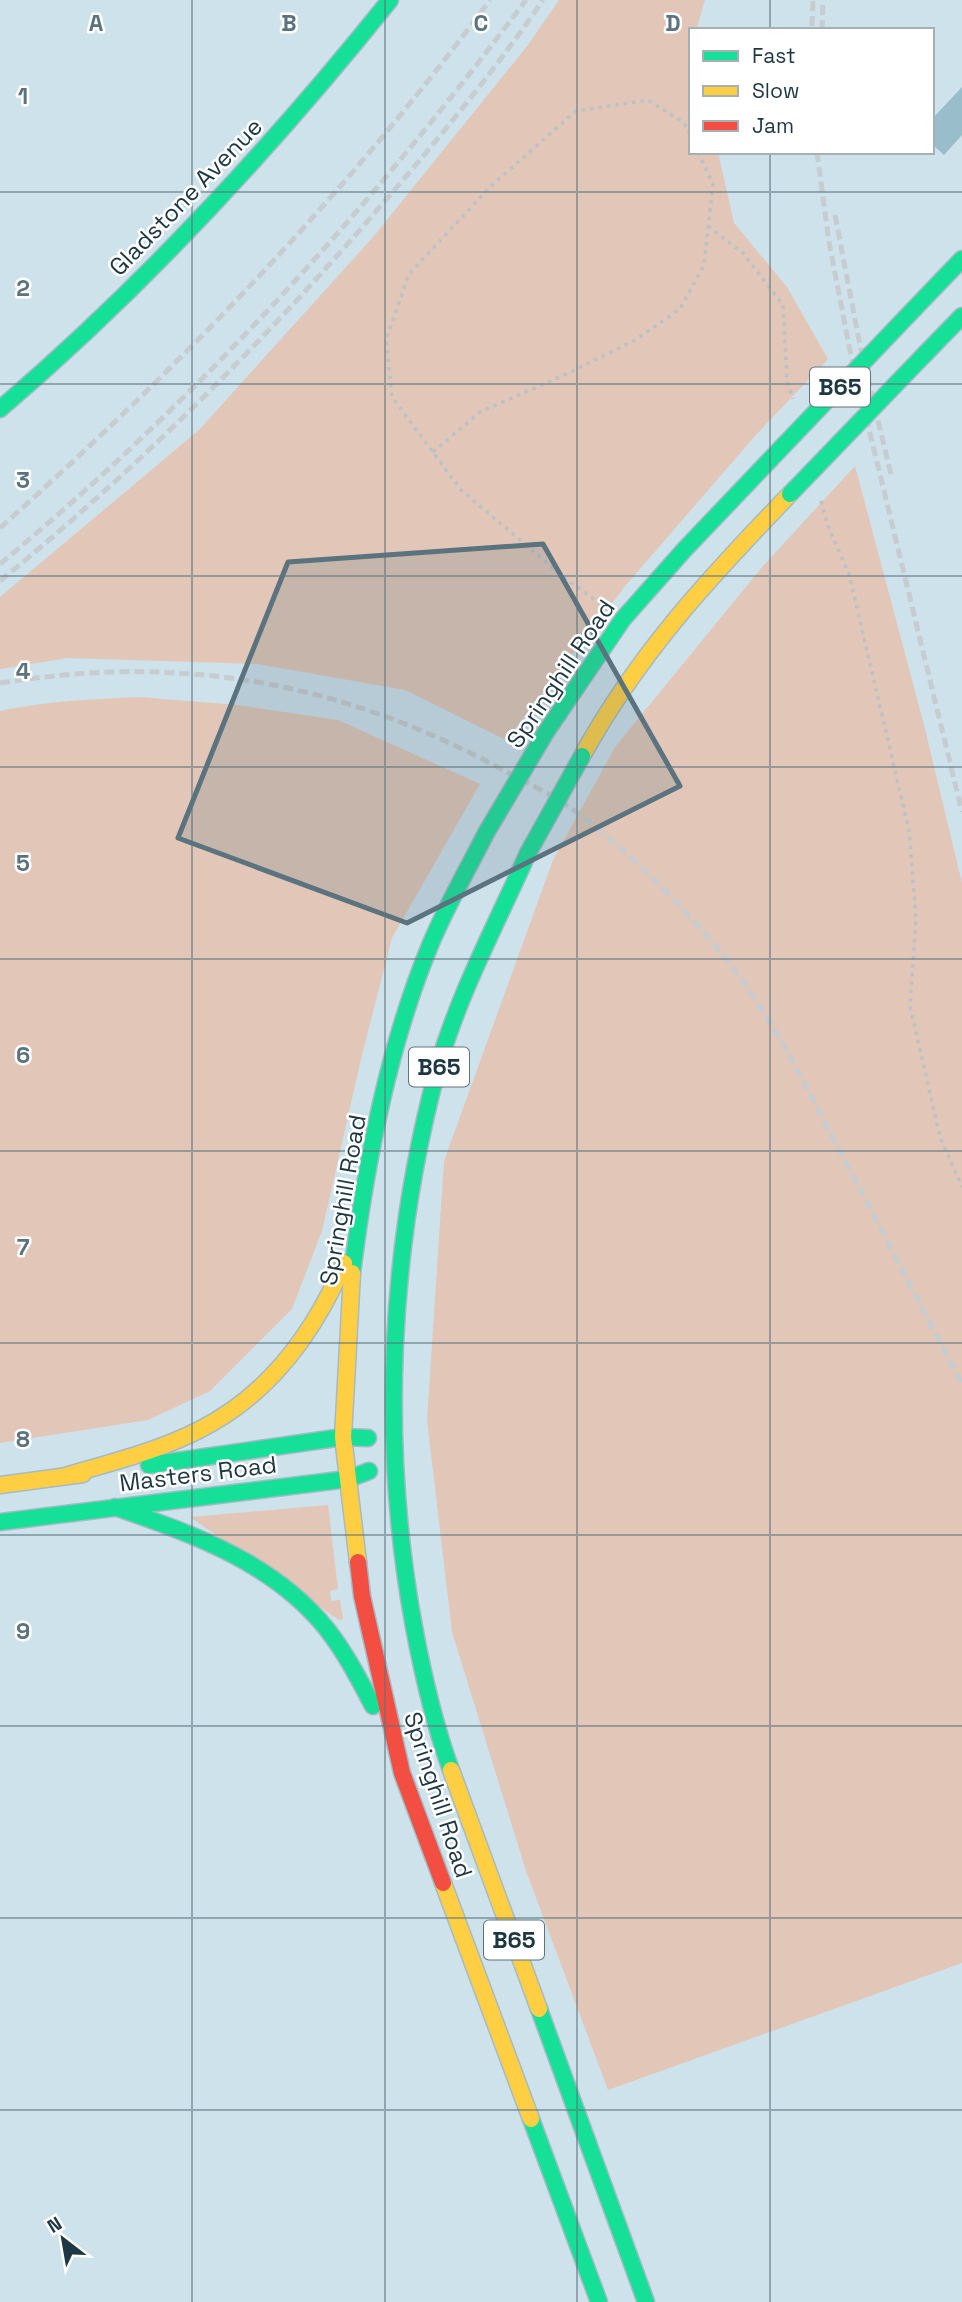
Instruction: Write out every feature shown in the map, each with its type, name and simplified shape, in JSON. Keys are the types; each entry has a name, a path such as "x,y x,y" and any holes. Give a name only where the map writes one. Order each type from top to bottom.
{"main road":[{"name":"Gladstone Avenue","path":"0,409 100,319 257,158 351,50 390,0"},
{"name":"Springhill Road","path":"599,2302 402,1773 362,1596 343,1437 350,1286 361,1200 397,1038 430,942 486,833 546,732 623,619 685,549 962,259"},
{"name":"Springhill Road","path":"646,2302 440,1740 421,1663 404,1572 394,1449 398,1283 405,1223 418,1152 439,1065 462,1000 528,853 597,727 639,664 680,612 962,316"},
{"path":"62,1477 199,1431 258,1391 290,1358 330,1295 343,1266 361,1200"},
{"name":"Masters Road","path":"0,1485 343,1437 369,1438 394,1449 376,1467 348,1479 0,1522"},
{"path":"115,1507 215,1544 254,1565 296,1595 332,1634 350,1661 368,1694 402,1773"}],"path":[{"path":"623,619 567,580 461,490 392,397 386,340 408,274 490,187 576,111 648,100 684,123 689,132"},
{"path":"433,452 481,412 635,340 680,309 704,265 713,184 699,154"},
{"path":"708,226 743,253 783,305 788,381 795,407"},
{"path":"821,499 828,526 849,574 909,830 916,918 910,1006 940,1137 962,1187"}],"highlighted area":[{"path":"543,544 680,786 407,923 178,838 288,562"}],"shaded area":[{"path":"559,0 705,0 697,28 689,28 689,154 718,154 734,223 787,287 828,359 755,436 626,585 506,740 405,690 257,664 68,658 0,669 0,597 199,430 374,236 528,45"},
{"path":"855,466 924,725 962,883 962,1963 608,2090 526,1871 452,1632 427,1420 444,1161 553,860 615,747 763,566"},
{"path":"140,697 238,705 338,720 480,784 392,938 322,1231 292,1309 210,1391 148,1420 0,1443 0,711 52,703"},
{"path":"328,1505 338,1589 330,1591 331,1601 340,1600 343,1619 339,1620 190,1517"}],"building":[{"path":"962,87 962,135 944,155 934,146 934,117"}],"railway":[{"path":"0,528 132,405 258,277 378,142 490,0"},
{"path":"0,564 74,501 145,435 280,297 407,152 526,0"},
{"path":"0,581 149,449 290,308 443,133 543,0"},
{"path":"812,26 813,0"},
{"path":"822,28 823,0"},
{"path":"817,154 829,242 850,351 962,812"},
{"path":"835,215 859,340 891,475"},
{"path":"0,683 88,673 154,672 220,677 305,692 346,703 427,733 533,786 579,814 621,849 685,911 723,955 753,996 803,1081 962,1384"}],"traffic: fast":[{"path":"0,409 105,314 204,214 299,109 390,0"},
{"path":"914,309 962,259"},
{"path":"766,464 914,309"},
{"path":"924,355 962,316"},
{"path":"790,494 924,355"},
{"path":"546,732 623,619 766,464"},
{"path":"486,833 546,732"},
{"path":"528,853 582,756"},
{"path":"352,1273 372,1147 402,1023 437,929 486,833"},
{"path":"451,1770 425,1681 403,1558 394,1417 400,1275 409,1205 438,1067 468,985 528,853"},
{"path":"149,1465 343,1437 368,1438"},
{"path":"0,1522 348,1479 369,1471"},
{"path":"115,1507 230,1553 281,1585 305,1605 326,1628 346,1656 373,1706"},
{"path":"539,2009 646,2302"},
{"path":"531,2119 599,2302"}],"traffic: slow":[{"path":"582,756 627,683 677,618 790,494"},
{"path":"62,1477 183,1438 224,1416 247,1399 268,1380 303,1337 319,1314 344,1263"},
{"path":"352,1273 343,1437 358,1562"},
{"path":"0,1485 83,1474"},
{"path":"451,1770 539,2009"},
{"path":"443,1883 531,2119"}],"traffic: jam":[{"path":"358,1562 362,1596 402,1773 443,1883"}]}
